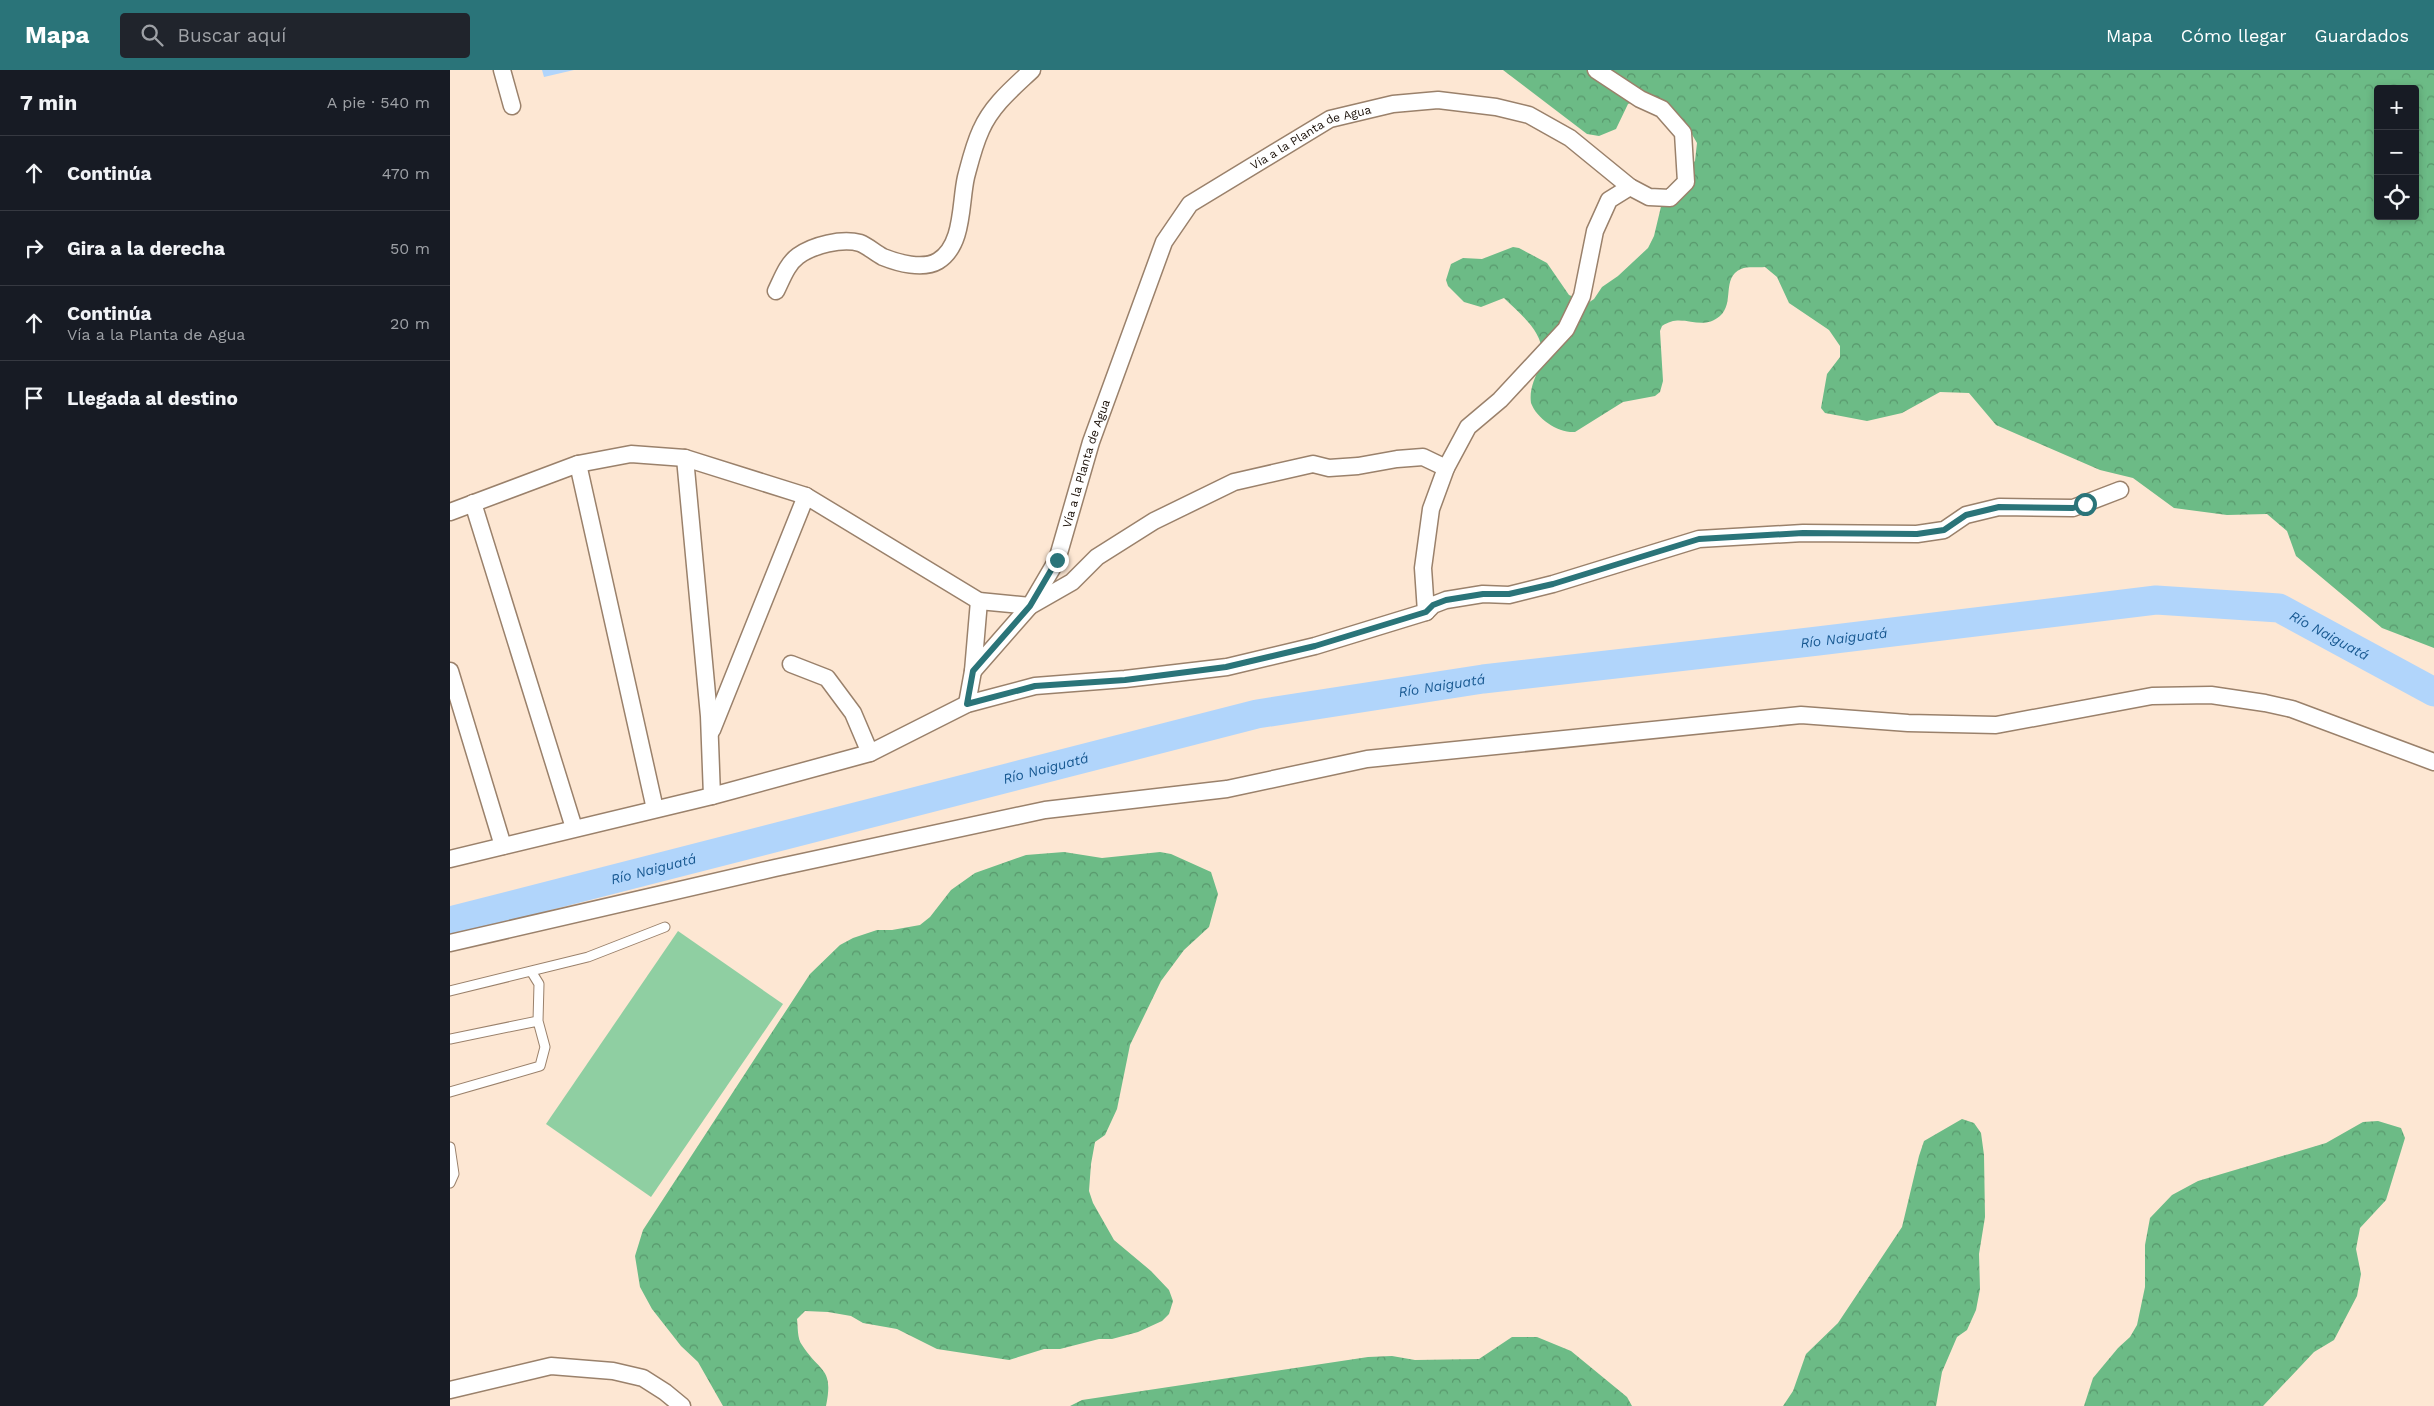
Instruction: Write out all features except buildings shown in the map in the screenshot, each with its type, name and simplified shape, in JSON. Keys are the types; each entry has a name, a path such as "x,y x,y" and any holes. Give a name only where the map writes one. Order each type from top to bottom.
{"street":[{"path":"502,70 512,106"},
{"path":"776,291 789,266 798,256 829,244 858,243 882,256 916,264 925,265 940,260 954,242 958,230 966,176 981,129 996,106 1032,70"},
{"name":"Vía a la Planta de Agua","path":"1030,606 1057,560 1090,442 1164,242 1190,204 1330,118 1393,104 1438,100 1496,106 1529,115 1570,138 1630,187 1649,197 1670,198 1686,182 1683,134 1662,109 1640,99 1596,70"},
{"path":"1426,612 1423,568 1430,509 1446,468 1468,427 1500,400 1566,329 1582,296 1595,231 1609,200 1630,187"},
{"path":"450,512 578,464 631,454 685,458 806,496 979,601 1030,606"},
{"path":"973,671 1030,606 1072,582 1097,556 1154,521 1234,482 1313,464 1338,467 1423,457 1446,468"},
{"path":"685,458 709,736 712,796"},
{"path":"578,464 655,809"},
{"path":"450,859 712,796 870,753 967,704 1035,686 1125,680 1226,667 1315,646 1426,612 1433,605 1446,600 1483,594 1509,594 1553,584 1699,539 1803,533 1917,534 1944,530 1966,515 1999,507 2073,508 2120,490"},
{"path":"709,736 806,496"},
{"path":"473,503 574,828"},
{"path":"967,704 973,671 979,601"},
{"path":"791,664 827,678 853,713 870,753"},
{"path":"450,671 503,846"},
{"path":"450,943 775,868 1045,810 1226,789 1367,760 1802,715 1908,723 1996,725 2152,696 2211,695 2265,702 2292,709 2434,762"},
{"path":"450,1390 551,1366 612,1371 643,1378 682,1406"}],"lane":[{"path":"450,991 588,957 665,927"},
{"path":"450,1092 540,1066 545,1047 538,1021 539,984 531,971"},
{"path":"450,1039 538,1021"},
{"path":"450,1147 454,1174 450,1183"}],"green space":[{"path":"1503,70 2434,70 2434,648 2382,628 2296,556 2287,531 2267,514 2227,515 2174,508 2133,478 2100,470 1996,425 1969,393 1940,392 1902,413 1867,421 1825,413 1821,408 1827,374 1840,357 1840,346 1829,330 1789,303 1777,277 1765,267 1744,268 1735,273 1731,278 1724,311 1713,321 1698,323 1677,320 1662,326 1660,331 1663,381 1660,392 1655,396 1623,402 1575,432 1568,432 1549,424 1538,414 1531,403 1534,379 1540,366 1542,355 1538,336 1533,328 1504,298 1481,307 1464,302 1448,286 1446,280 1451,264 1463,258 1482,259 1513,247 1519,248 1547,263 1569,295 1588,303 1594,299 1602,287 1618,276 1648,248 1654,236 1664,194 1671,184 1695,161 1697,143 1686,124 1670,110 1640,99 1628,104 1616,129 1599,136 1587,134"},
{"path":"1064,852 1102,858 1160,852 1171,854 1211,872 1218,894 1209,927 1184,950 1161,981 1130,1045 1117,1109 1105,1135 1095,1142 1091,1164 1089,1191 1093,1203 1114,1240 1151,1271 1169,1290 1173,1301 1169,1314 1162,1321 1138,1332 1060,1349 1044,1349 1009,1360 937,1349 897,1329 863,1323 851,1316 805,1311 797,1319 798,1336 802,1345 827,1377 828,1393 826,1406 723,1406 698,1362 681,1346 652,1309 640,1287 635,1256 643,1230 810,974 840,945 853,938 877,930 892,930 920,925 930,917 951,890 975,873 1026,855"},
{"path":"678,931 783,1004 651,1197 546,1124"},
{"path":"1962,1119 1974,1123 1981,1133 1984,1155 1985,1217 1979,1254 1980,1289 1976,1310 1967,1330 1957,1337 1942,1372 1936,1406 1783,1406 1793,1391 1806,1354 1838,1323 1902,1227 1924,1141"},
{"path":"2378,1121 2401,1128 2405,1138 2386,1200 2360,1228 2356,1249 2361,1274 2357,1296 2334,1340 2314,1352 2263,1406 2084,1406 2093,1378 2118,1348 2130,1337 2137,1325 2145,1287 2145,1245 2150,1218 2172,1195 2198,1181 2326,1143 2363,1122"},
{"path":"1512,1337 1537,1337 1571,1351 1627,1397 1632,1406 1070,1406 1082,1400 1368,1357 1392,1356 1415,1360 1479,1359"}],"water":[{"path":"542,70 574,70 544,77"}],"waterway":[{"name":"Río Naiguatá","path":"450,921 1257,714 1483,679 2156,600 2279,608 2434,692"}],"route":[{"path":"1057,560 1030,606 973,671 967,704 1035,686 1125,680 1226,667 1315,646 1426,612 1433,605 1446,600 1483,594 1509,594 1553,584 1699,539 1803,533 1917,534 1944,530 1957,523 1966,515 1999,507 2073,508 2085,504"}]}
